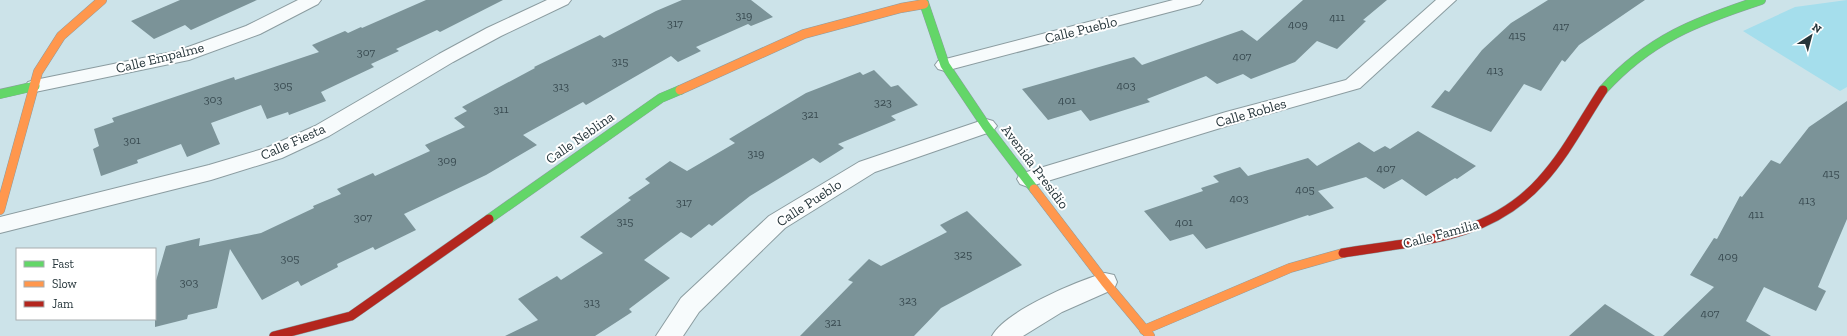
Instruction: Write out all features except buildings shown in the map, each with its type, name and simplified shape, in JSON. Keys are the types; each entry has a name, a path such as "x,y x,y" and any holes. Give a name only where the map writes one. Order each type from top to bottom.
{"street":[{"path":"0,210 38,72 61,36 102,0"},
{"name":"Calle Empalme","path":"0,94 182,56 253,30 312,0"},
{"name":"Calle Fiesta","path":"0,224 211,172 274,153 322,131 494,32 562,0"},
{"name":"Calle Pueblo","path":"945,65 1194,0"},
{"name":"Calle Robles","path":"1028,180 1233,117 1353,84 1447,0"},
{"name":"Calle Familia","path":"1147,333 1190,309 1318,258 1347,252 1397,246 1460,232 1503,214 1524,199 1539,181 1617,73 1634,57 1684,28 1761,0"},
{"name":"Avenida Presidio","path":"923,2 945,65 986,126 1105,282 1147,333"},
{"name":"Calle Neblina","path":"274,336 351,316 661,98 804,34 923,2"},
{"name":"Calle Pueblo","path":"669,336 690,305 777,222 867,167 986,126"},
{"path":"1005,336 1016,327 1073,295 1105,282"}],"shaded area":[{"path":"1847,0 1847,87 1840,91 1743,31 1795,7"}],"traffic: fast":[{"path":"923,0 945,65 986,126 1034,189"},
{"path":"1603,90 1619,72 1636,57 1674,33 1695,23 1761,0"},
{"path":"0,94 35,86"},
{"path":"489,219 661,98 680,90"}],"traffic: slow":[{"path":"0,210 38,72 61,36 102,0"},
{"path":"680,90 804,34 901,8 924,4"},
{"path":"1034,189 1105,282 1150,336"},
{"path":"1144,330 1290,268 1343,253"}],"traffic: jam":[{"path":"1343,253 1411,243 1456,234 1477,227 1498,217 1517,204 1542,180 1564,151 1603,90"},
{"path":"274,336 351,316 489,219"}]}
